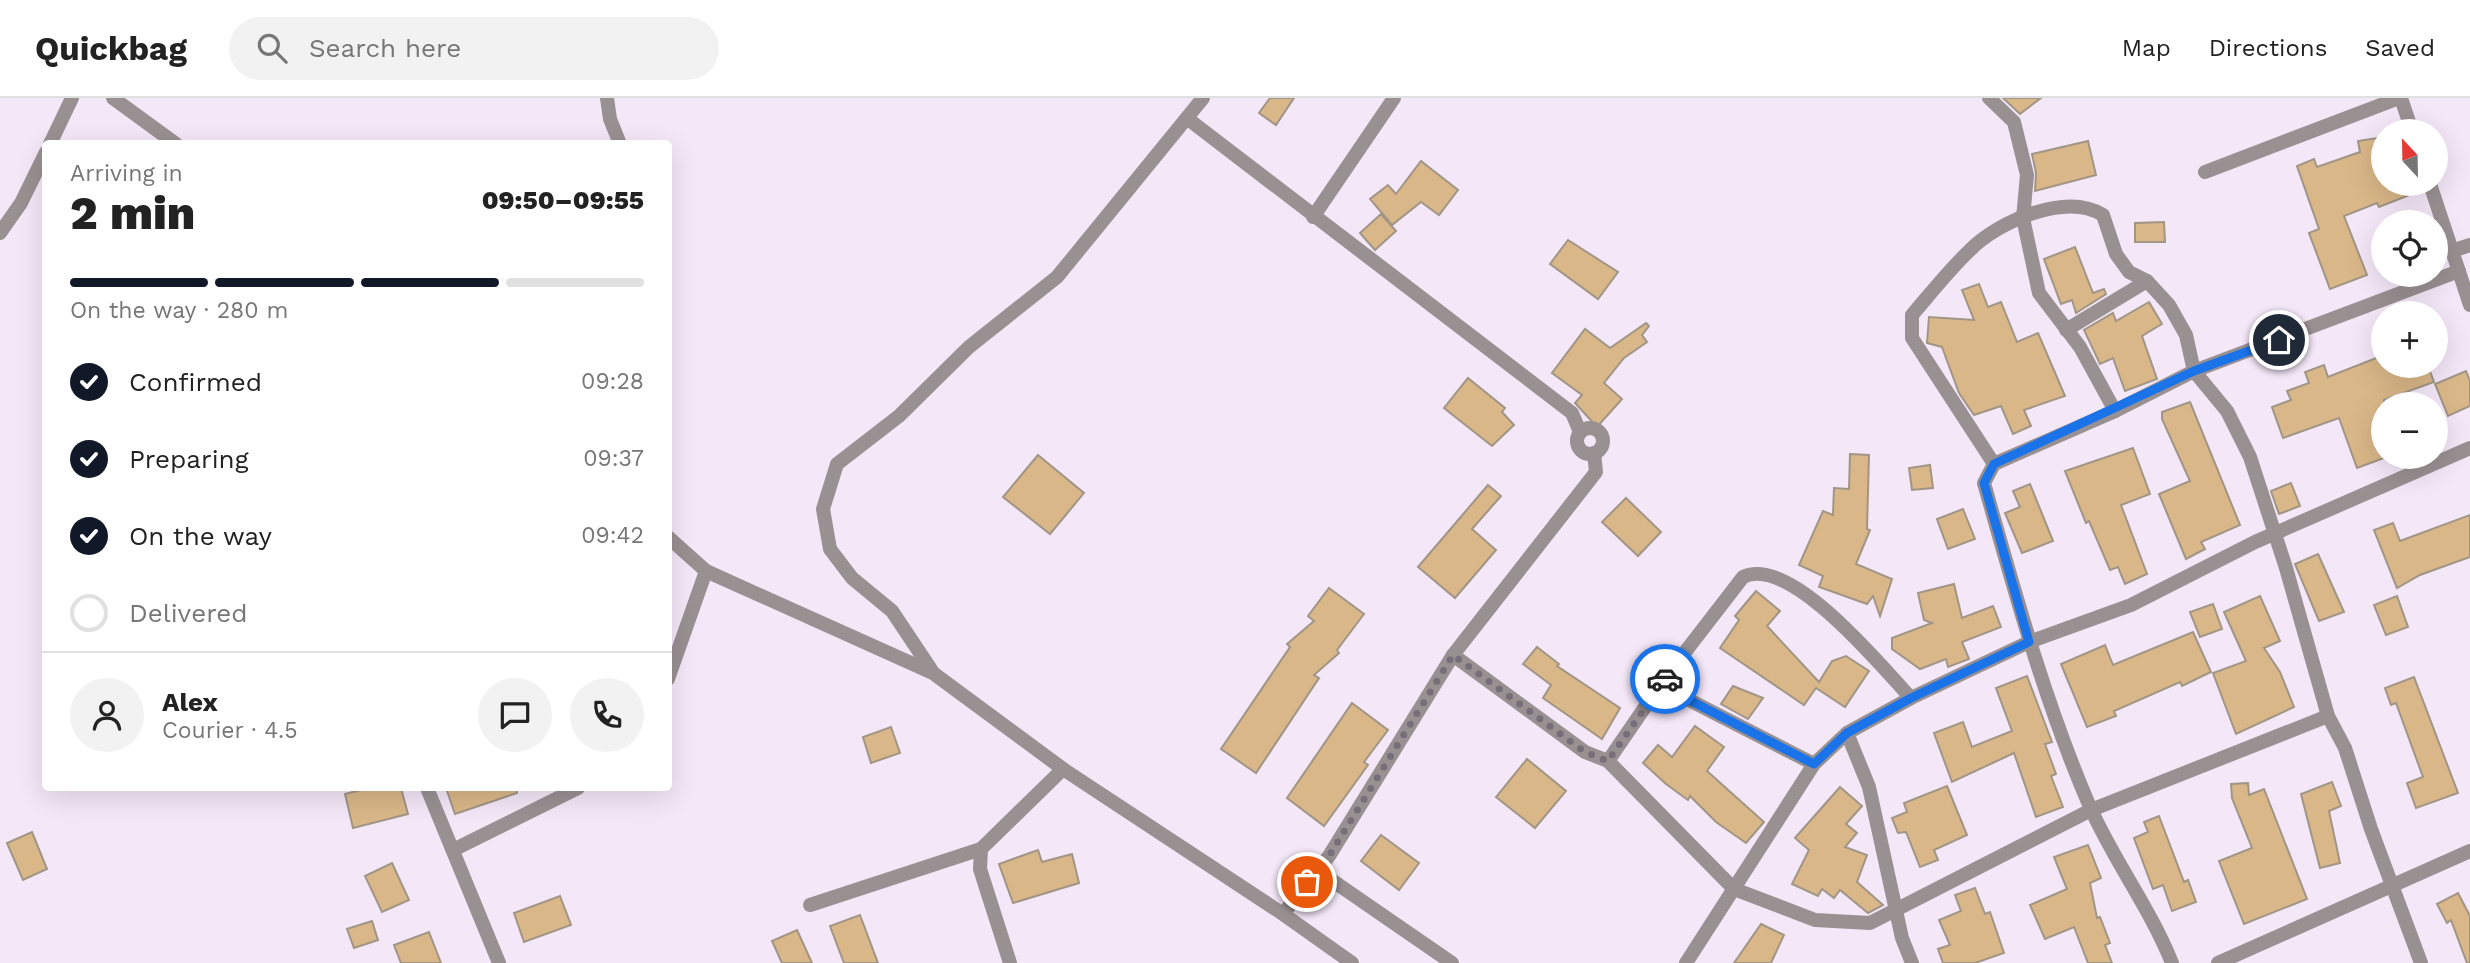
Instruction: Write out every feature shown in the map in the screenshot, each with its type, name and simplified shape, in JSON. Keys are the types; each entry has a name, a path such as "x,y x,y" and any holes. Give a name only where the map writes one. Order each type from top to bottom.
{"street":[{"path":"52,140 72,98"},
{"path":"113,98 171,140"},
{"path":"607,98 610,119 618,140"},
{"path":"933,673 892,611 852,578 830,549 822,509 837,464 899,416 969,347 1056,277 1203,98"},
{"path":"1312,217 1394,98"},
{"path":"1989,98 2014,122 2026,175 2023,218 2039,293 2080,346 2115,411"},
{"path":"2205,172 2400,98 2408,119"},
{"path":"1188,119 1312,217 1572,413 1580,432"},
{"path":"0,233 21,203 42,160"},
{"path":"2434,196 2470,305"},
{"path":"1994,464 1926,364 1912,338 1912,315 1972,248 2023,218 2060,205 2093,208 2104,215 2116,254 2129,272 2147,281 2169,305 2186,335 2194,371 2227,411 2250,457 2286,569 2328,716 2345,748 2421,963"},
{"path":"2452,251 2470,245"},
{"path":"2172,963 2158,928 2091,810 2029,642 1984,483 1994,464 2115,411 2194,371 2459,271"},
{"path":"2066,330 2147,281"},
{"path":"1283,914 1329,856 1453,655 1596,472 1594,453 1602,444 1601,433 1590,428 1580,432 1577,437 1579,449 1594,453"},
{"path":"1686,963 1814,764 1847,733 1911,698 2029,642 2131,605 2273,534 2470,448"},
{"path":"672,541 706,571 933,673 1063,769 1283,914 1352,963"},
{"path":"672,668 706,571"},
{"path":"1608,761 1665,678 1744,577 1761,573 1778,578 1807,595 1853,636 1911,698"},
{"path":"1453,655 1585,752 1608,761 1734,889 1815,920 1870,923 2091,810 2328,716"},
{"path":"1665,678 1691,701 1814,764"},
{"path":"1847,733 1868,788 1912,963"},
{"path":"810,905 981,849 1063,769"},
{"path":"427,791 499,963"},
{"path":"453,850 572,791"},
{"path":"981,849 980,869 1010,963"},
{"path":"2218,963 2470,851"},
{"path":"1317,870 1452,963"}],"building":[{"path":"1270,98 1294,98 1276,125 1259,113"},
{"path":"2003,98 2041,98 2020,114"},
{"path":"2371,139 2371,196 2407,196 2379,207 2377,203 2344,216 2367,275 2330,289 2309,233 2319,229 2297,166 2314,159 2317,167 2360,152 2358,141"},
{"path":"2088,141 2096,175 2035,191 2036,173 2032,154"},
{"path":"1421,161 1458,190 1439,215 1421,202 1392,225 1370,199 1388,185 1396,194"},
{"path":"1381,214 1396,231 1375,250 1360,233"},
{"path":"2164,222 2165,242 2135,242 2135,223"},
{"path":"1568,240 1618,272 1598,299 1550,264"},
{"path":"2075,247 2093,293 2104,289 2106,294 2076,313 2072,300 2061,304 2044,259"},
{"path":"1979,284 1988,307 2001,302 2017,342 2038,333 2065,396 2024,410 2031,426 2013,434 2001,406 1974,415 1959,393 1942,347 1927,343 1929,317 1974,320 1962,290"},
{"path":"2149,302 2162,324 2142,336 2157,379 2125,391 2113,358 2100,364 2084,330 2113,313 2116,321"},
{"path":"1646,323 1649,326 1642,335 1647,342 1624,358 1604,383 1622,399 1597,427 1575,403 1582,395 1552,373 1585,329 1610,348"},
{"path":"2371,360 2371,378 2432,378 2434,382 2406,392 2371,392 2371,463 2357,468 2339,418 2283,438 2272,407 2291,400 2287,391 2309,383 2305,372 2324,365 2328,377"},
{"path":"2466,371 2470,381 2470,406 2448,416 2448,392 2438,392 2435,384"},
{"path":"1468,378 1505,408 1502,412 1514,425 1492,446 1444,408"},
{"path":"2190,402 2240,525 2201,542 2205,549 2186,559 2159,494 2190,481 2162,419 2162,412"},
{"path":"2133,448 2150,494 2121,505 2147,574 2125,584 2118,567 2110,570 2089,521 2086,523 2065,471"},
{"path":"1850,454 1869,455 1867,529 1870,530 1856,564 1892,579 1880,616 1873,596 1867,604 1819,587 1823,576 1799,565 1823,511 1833,515 1834,488 1849,489"},
{"path":"1038,455 1084,493 1050,534 1003,497"},
{"path":"1930,465 1933,488 1912,490 1909,468"},
{"path":"2291,483 2300,506 2279,514 2271,491"},
{"path":"2030,484 2053,541 2022,553 2005,513 2020,507 2013,491"},
{"path":"1488,485 1501,496 1472,529 1496,550 1455,598 1418,567"},
{"path":"1626,498 1661,532 1638,556 1602,522"},
{"path":"1963,509 1975,539 1948,549 1937,519"},
{"path":"2470,515 2470,557 2420,575 2397,588 2374,530 2393,523 2400,541"},
{"path":"2318,554 2344,612 2319,621 2295,564"},
{"path":"1954,584 1962,618 1993,606 2001,627 1962,642 1969,659 1948,667 1946,659 1920,669 1892,649 1892,638 1932,623 1924,620 1918,593"},
{"path":"1329,588 1364,614 1337,650 1339,653 1314,675 1319,678 1256,773 1221,749 1290,647 1287,644 1314,621 1308,616"},
{"path":"1756,591 1780,611 1767,626 1819,682 1832,661 1846,656 1869,671 1845,707 1816,688 1804,705 1720,648 1739,620 1735,616"},
{"path":"2260,596 2280,641 2264,648 2280,672 2294,707 2236,734 2213,673 2246,661 2224,612"},
{"path":"2397,596 2408,627 2386,635 2374,605"},
{"path":"2213,604 2222,629 2200,637 2190,612"},
{"path":"2193,632 2211,672 2182,686 2180,682 2114,711 2116,716 2087,727 2061,664 2105,645 2113,665"},
{"path":"1537,647 1559,664 1557,666 1620,708 1602,739 1543,698 1551,685 1523,664"},
{"path":"2027,676 2052,742 2045,744 2056,774 2051,776 2063,807 2036,817 2014,753 1952,782 1934,733 1963,722 1972,747 2012,731 1996,688"},
{"path":"2414,677 2458,793 2416,808 2407,783 2423,777 2396,703 2391,705 2385,688"},
{"path":"1733,686 1763,698 1748,719 1721,704"},
{"path":"1352,703 1388,730 1364,762 1368,765 1324,826 1287,798"},
{"path":"1695,726 1724,747 1707,771 1764,822 1746,843 1716,822 1690,796 1688,800 1643,763 1658,745 1672,757"},
{"path":"891,727 900,753 871,763 863,737"},
{"path":"1527,759 1566,791 1535,828 1496,797"},
{"path":"2332,782 2341,806 2329,811 2340,863 2320,868 2301,794"},
{"path":"2248,783 2249,795 2264,789 2307,899 2244,924 2219,861 2252,848 2232,798 2231,784"},
{"path":"1947,786 1967,835 1934,850 1938,860 1920,867 1906,832 1898,833 1892,818 1907,812 1904,803"},
{"path":"1840,787 1862,806 1846,824 1857,833 1845,847 1867,855 1857,882 1883,905 1868,913 1840,890 1834,898 1822,889 1818,896 1792,884 1809,850 1795,838"},
{"path":"356,791 402,791 408,814 353,828 345,794"},
{"path":"447,791 517,791 517,793 455,814"},
{"path":"2159,816 2184,882 2188,880 2196,902 2172,911 2163,885 2153,889 2134,838 2148,832 2144,822"},
{"path":"32,832 47,869 23,880 7,843"},
{"path":"1381,835 1419,863 1399,890 1361,861"},
{"path":"2088,845 2101,878 2090,883 2097,918 2100,917 2110,943 2105,945 2112,963 2088,963 2074,927 2045,939 2030,905 2067,889 2054,857"},
{"path":"1038,850 1042,862 1072,854 1079,883 1013,903 999,864"},
{"path":"392,863 409,900 382,912 365,876"},
{"path":"1975,888 1985,914 1990,912 2004,953 1975,963 1943,963 1938,949 1950,945 1939,920 1961,911 1955,895"},
{"path":"2458,893 2470,916 2470,963 2467,963 2451,920 2447,923 2437,904"},
{"path":"560,896 571,925 524,942 514,913"},
{"path":"860,915 878,963 844,963 830,926"},
{"path":"372,921 378,940 354,948 347,929"},
{"path":"1761,924 1784,935 1771,963 1734,963"},
{"path":"797,930 812,963 782,963 772,941"},
{"path":"429,932 441,963 401,963 394,945"}],"way so far":[{"path":"1307,882 1329,856 1362,805 1453,655 1585,752 1608,761 1665,679"}],"route":[{"path":"1665,679 1691,701 1814,764 1847,733 1911,698 2029,642 1984,483 1994,464 2115,411 2194,371 2279,340"}]}
